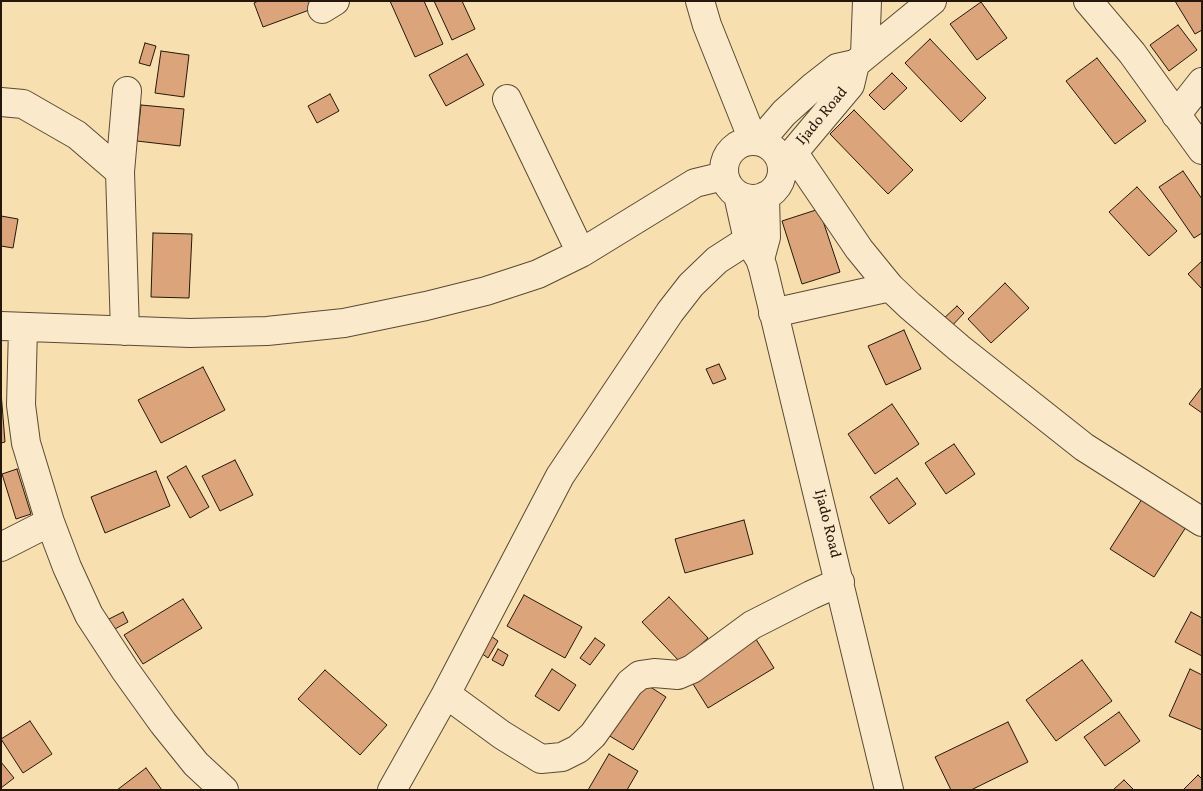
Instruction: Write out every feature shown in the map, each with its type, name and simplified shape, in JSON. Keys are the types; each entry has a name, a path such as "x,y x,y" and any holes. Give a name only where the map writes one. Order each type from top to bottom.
{"street":[{"path":"700,1 707,25 756,141"},
{"path":"860,60 867,1"},
{"name":"Ijado Road","path":"756,141 814,86 837,68 860,60 932,1"},
{"path":"1088,1 1132,53 1202,150"},
{"name":"Ijado Road","path":"788,159 850,85 860,60"},
{"path":"1176,115 1202,82"},
{"path":"125,331 120,172 127,91"},
{"path":"507,99 581,253"},
{"path":"1,102 24,104 77,135 120,172"},
{"path":"731,185 725,159 729,151 744,142 756,141 773,148 779,156 788,159 890,287 910,306 959,348 1084,447 1202,522"},
{"path":"224,790 196,764 163,722 89,615 67,567 50,522 26,443 12,327 190,333 267,331 344,323 426,306 486,291 538,274 581,253 623,229 695,183 731,185 747,198 756,199 765,196 773,191 778,184 788,159"},
{"name":"Ijado Road","path":"731,185 754,249 773,313 840,582 889,790"},
{"name":"Ijado Road","path":"754,249 766,237 765,196"},
{"path":"392,790 446,694 560,476 670,312 692,285 717,260 754,249"},
{"path":"773,313 890,287"},
{"path":"1,547 50,522"},
{"path":"446,694 541,759 562,757 578,749 593,735 630,683 640,675 654,673 678,675 692,669 752,625 840,582"}],"building":[{"path":"258,1 309,1 312,9 263,27 254,3"},
{"path":"390,1 424,1 443,44 415,57"},
{"path":"434,1 462,1 475,29 452,40"},
{"path":"1175,1 1202,1 1202,30 1195,34"},
{"path":"981,2 1007,38 977,60 950,24"},
{"path":"1178,25 1197,50 1169,71 1150,45"},
{"path":"930,39 986,98 961,122 905,63"},
{"path":"145,43 156,46 150,66 139,63"},
{"path":"161,51 189,55 184,97 155,93"},
{"path":"467,54 484,85 446,106 429,75"},
{"path":"1097,58 1146,121 1115,144 1066,81"},
{"path":"892,73 907,88 884,110 869,95"},
{"path":"330,94 339,111 317,123 308,106"},
{"path":"141,105 184,109 180,146 137,141"},
{"path":"854,110 913,170 888,194 830,134"},
{"path":"1183,171 1202,199 1202,233 1194,238 1159,187"},
{"path":"1137,187 1177,231 1149,256 1109,212"},
{"path":"819,209 840,272 802,284 782,221"},
{"path":"1,216 18,219 13,248 1,246"},
{"path":"153,233 192,234 189,298 151,297"},
{"path":"1202,261 1202,289 1188,274"},
{"path":"1005,283 1029,308 991,343 968,319"},
{"path":"957,306 964,313 949,329 941,321"},
{"path":"904,330 921,369 886,385 868,346"},
{"path":"719,364 726,379 713,384 706,369"},
{"path":"203,367 225,410 161,443 138,400"},
{"path":"1202,387 1202,413 1189,404"},
{"path":"1,392 5,442 1,443"},
{"path":"892,404 919,444 875,474 848,434"},
{"path":"954,444 975,474 946,494 925,463"},
{"path":"235,460 253,495 220,511 202,476"},
{"path":"186,466 209,507 190,518 167,477"},
{"path":"17,469 31,514 16,519 2,474"},
{"path":"156,471 170,506 105,533 91,497"},
{"path":"897,478 916,504 889,524 870,497"},
{"path":"1142,499 1186,527 1154,577 1110,549"},
{"path":"744,520 753,554 685,573 675,539"},
{"path":"524,595 582,627 565,658 507,626"},
{"path":"669,597 708,638 681,663 642,622"},
{"path":"183,599 202,628 143,664 124,635"},
{"path":"123,612 128,622 113,630 107,620"},
{"path":"1191,612 1202,618 1202,656 1175,642"},
{"path":"491,636 498,641 488,658 481,653"},
{"path":"754,636 774,668 708,708 688,676"},
{"path":"595,638 605,645 590,665 580,658"},
{"path":"498,649 508,655 503,666 492,660"},
{"path":"1082,660 1112,701 1056,741 1026,700"},
{"path":"552,669 576,685 559,711 535,696"},
{"path":"1190,669 1202,675 1202,730 1169,716"},
{"path":"325,670 387,725 360,755 298,699"},
{"path":"641,681 666,697 633,750 608,735"},
{"path":"1119,712 1140,741 1105,766 1084,737"},
{"path":"30,721 52,754 23,773 1,739"},
{"path":"1008,722 1028,762 971,790 951,790 935,757"},
{"path":"609,754 638,771 627,790 588,790"},
{"path":"1,762 14,778 1,788"},
{"path":"146,768 162,790 117,790"},
{"path":"1198,775 1202,779 1202,790 1183,790"},
{"path":"1124,780 1134,790 1113,790"}]}
